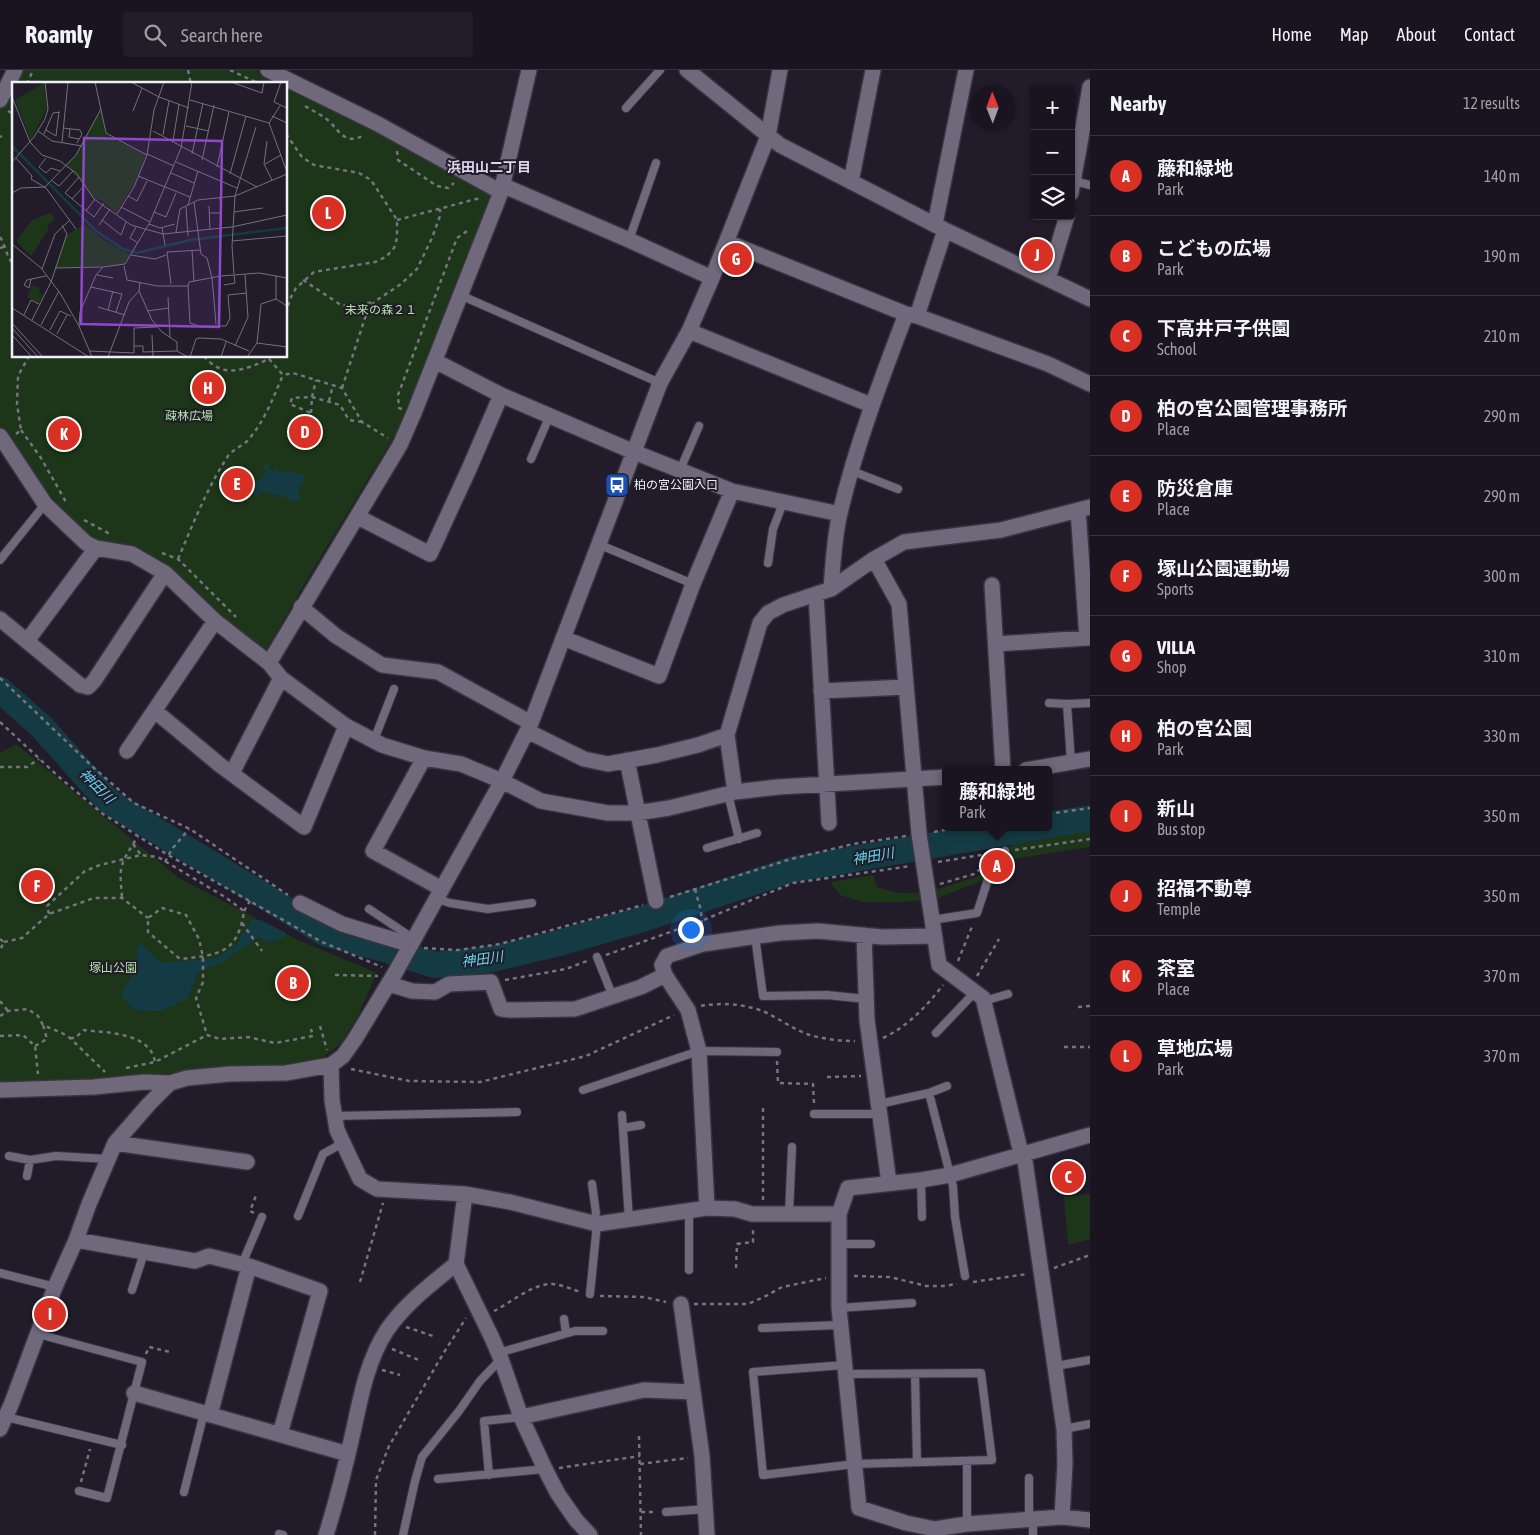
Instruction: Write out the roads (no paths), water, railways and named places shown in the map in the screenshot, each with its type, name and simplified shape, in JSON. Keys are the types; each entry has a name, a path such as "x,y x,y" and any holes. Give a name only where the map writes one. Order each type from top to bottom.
{"street":[{"path":"0,100 15,70"},
{"path":"268,70 396,134 462,170 629,240 712,278"},
{"path":"269,663 400,445 435,361 502,188 529,70"},
{"path":"687,70 703,76 780,145 940,227 1090,299"},
{"path":"0,1090 94,1087 144,1082 170,1083 188,1078 228,1074 286,1073 331,1065 343,1056 394,976 502,781 529,727 660,383 689,330 712,278 768,136 780,70"},
{"path":"851,182 872,70"},
{"path":"831,589 840,514 871,405 912,315 940,227 966,70"},
{"path":"1074,175 1090,86"},
{"path":"1048,279 1066,220"},
{"path":"727,242 912,315 1048,364 1090,384"},
{"path":"689,330 871,405"},
{"path":"435,361 501,395 634,452 732,491 840,514"},
{"path":"358,517 430,554 501,395"},
{"path":"4,442 45,504 86,543 96,548 132,554 165,573 215,621 269,663 281,678 346,726 382,745 424,758 461,764 502,781 541,801 608,813 637,813 669,808 732,793 778,787 942,777"},
{"path":"563,638 659,676 693,584 732,491"},
{"path":"732,793 727,736 760,623 768,613 783,605 831,589 874,559 904,542 1001,530 1084,508 1087,638 996,644"},
{"path":"27,641 96,548"},
{"path":"874,559 899,604 919,836 939,965 976,994 1020,1149 1024,1154 1064,1429 1065,1464 1062,1517"},
{"path":"0,619 80,685 88,687 94,681 165,573"},
{"path":"992,585 1004,766"},
{"path":"816,594 829,822"},
{"path":"301,608 336,636 382,665 438,672 584,759 608,764 657,755 727,736"},
{"path":"127,751 215,621"},
{"path":"232,773 281,678"},
{"path":"821,691 906,687"},
{"path":"155,711 220,766 304,827 346,726"},
{"path":"424,758 373,851 439,894"},
{"path":"1048,766 1090,759"},
{"path":"626,760 656,902"},
{"path":"300,903 342,924 412,944"},
{"path":"707,1208 699,1051 688,1010 665,975 662,964 667,956 703,944 780,933 818,931 882,937 934,936"},
{"path":"864,935 866,999 889,1183"},
{"path":"394,976 412,991 435,992 449,984 491,982 500,1009 510,1010 575,1009 641,987 665,975"},
{"path":"331,1065 334,1116 337,1130 360,1179 378,1189 465,1194 510,1202 596,1224 707,1208 735,1209 757,1214 839,1214"},
{"path":"4,1414 114,1143 170,1083"},
{"path":"1090,1135 950,1175 848,1188 839,1214 838,1244 840,1325 859,1508 935,1532 967,1524 1031,1519 1062,1517 1090,1520"},
{"path":"114,1143 248,1162"},
{"path":"465,1194 456,1264 500,1356 521,1417 545,1469 558,1494 576,1520 590,1535"},
{"path":"76,1240 195,1261 209,1256 246,1265 320,1291 280,1434"},
{"path":"1038,1244 1053,1242"},
{"path":"326,1535 334,1510 366,1376 380,1344 387,1330 416,1297 456,1264"},
{"path":"207,1414 246,1265"},
{"path":"681,1304 702,1456 708,1535"},
{"path":"521,1417 644,1390 693,1392"},
{"path":"134,1393 348,1454"}],"lane":[{"path":"626,108 660,70"},
{"path":"629,240 656,163"},
{"path":"1075,187 1090,185"},
{"path":"460,295 660,383"},
{"path":"531,459 550,415"},
{"path":"680,470 699,426"},
{"path":"852,471 898,489"},
{"path":"768,563 773,529 783,503"},
{"path":"0,560 45,504"},
{"path":"598,544 693,584"},
{"path":"374,740 394,689"},
{"path":"1049,703 1090,703"},
{"path":"1067,704 1071,762"},
{"path":"732,793 739,839"},
{"path":"707,848 757,833"},
{"path":"932,920 977,913 993,864 1005,851"},
{"path":"439,894 450,903 488,909 532,903"},
{"path":"369,909 412,944"},
{"path":"755,936 762,996 827,995 866,999"},
{"path":"597,958 613,997"},
{"path":"936,1033 976,994 1008,994"},
{"path":"583,1090 699,1051 777,1052"},
{"path":"814,1114 880,1109 947,1086"},
{"path":"929,1093 953,1186 955,1217 964,1280"},
{"path":"334,1116 517,1112"},
{"path":"622,1115 629,1220"},
{"path":"623,1128 640,1125"},
{"path":"298,1216 323,1154 343,1143"},
{"path":"789,1214 792,1147"},
{"path":"9,1156 30,1160 56,1156 108,1159"},
{"path":"27,1176 30,1160"},
{"path":"921,1180 922,1217"},
{"path":"590,1294 596,1224 592,1184"},
{"path":"688,1270 689,1210"},
{"path":"246,1265 262,1217"},
{"path":"838,1244 871,1244"},
{"path":"132,1290 144,1253"},
{"path":"0,1273 56,1287"},
{"path":"839,1308 912,1303"},
{"path":"564,1319 566,1333"},
{"path":"762,1328 840,1325"},
{"path":"403,1535 414,1481 422,1457 500,1356 566,1333 575,1331 603,1331"},
{"path":"38,1334 142,1362 107,1498 79,1491"},
{"path":"1056,1366 1090,1360"},
{"path":"845,1369 916,1374 981,1373 992,1460 855,1464 763,1474 753,1372 845,1369"},
{"path":"916,1374 917,1462"},
{"path":"4,1414 122,1445"},
{"path":"184,1492 207,1414"},
{"path":"490,1475 484,1420 521,1417"},
{"path":"1064,1429 1090,1424"},
{"path":"967,1461 967,1524"},
{"path":"438,1479 545,1469"},
{"path":"1029,1478 1032,1535"},
{"path":"666,1512 706,1509"}],"waterway":[{"name":"神田川","path":"0,690 41,726 108,801 326,934 435,965 492,959 559,943 643,919 790,870 1015,831"},
{"name":"神田川","path":"1052,824 1090,818"}],"place":[{"name":"草地広場","path":"328,213"},
{"name":"招福不動尊","path":"1037,255"},
{"name":"VILLA","path":"736,259"},
{"name":"柏の宮公園","path":"208,388"},
{"name":"柏の宮公園管理事務所","path":"305,432"},
{"name":"茶室","path":"64,434"},
{"name":"防災倉庫","path":"237,484"},
{"name":"柏の宮公園入口","path":"617,485"},
{"name":"藤和緑地","path":"997,866"},
{"name":"塚山公園運動場","path":"37,886"},
{"name":"こどもの広場","path":"293,983"},
{"name":"下高井戸子供園","path":"1068,1177"},
{"name":"新山","path":"50,1314"}],"district":[{"name":"浜田山二丁目","path":"489,167"}],"park label":[{"name":"未来の森２１","path":"381,310"},
{"name":"疎林広場","path":"189,416"},
{"name":"塚山公園","path":"113,968"}]}
